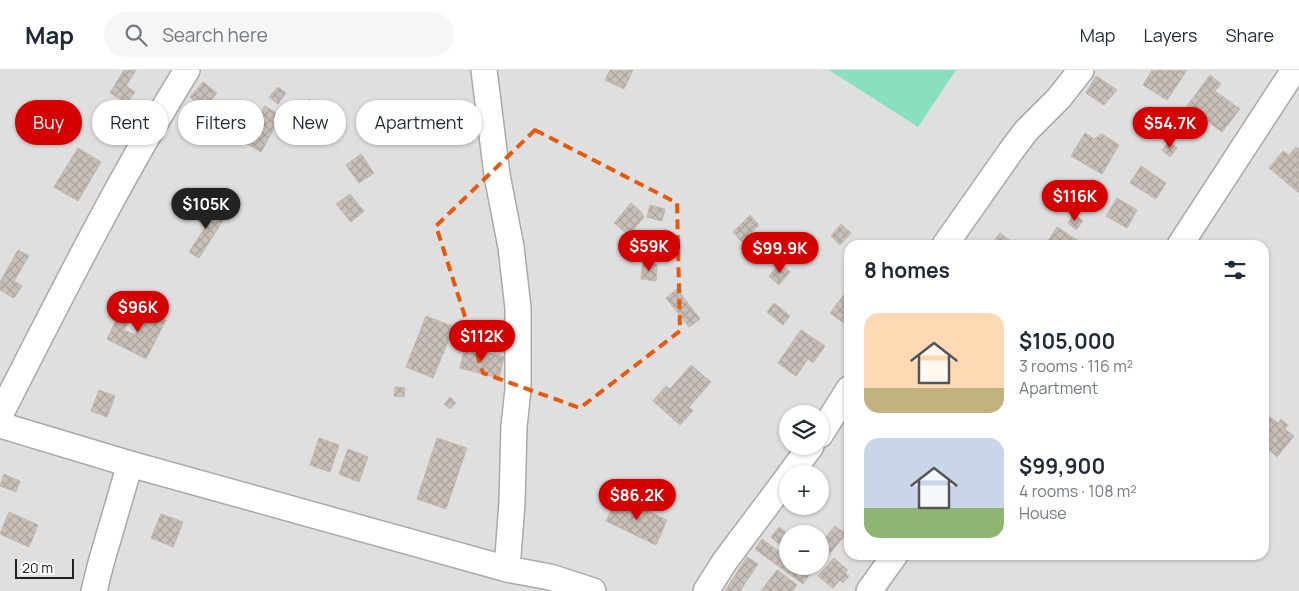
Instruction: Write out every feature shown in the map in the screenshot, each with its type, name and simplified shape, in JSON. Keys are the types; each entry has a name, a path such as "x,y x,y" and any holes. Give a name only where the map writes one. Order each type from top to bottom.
{"street":[{"path":"0,414 115,193 187,70"},
{"path":"484,70 497,175 511,247 518,308 518,390 514,426 512,503 507,569"},
{"path":"949,240 1016,144 1059,98 1080,70"},
{"path":"1183,240 1294,70"},
{"path":"829,420 844,397"},
{"path":"0,425 130,464 507,569 550,577 593,591"},
{"path":"94,591 130,464"},
{"path":"706,591 725,560 779,489"},
{"path":"868,591 891,560"}],"highlighted area":[{"path":"535,130 677,203 680,331 580,408 483,373 436,226"}],"shaded area":[{"path":"0,70 1299,70 1299,591 0,591"}],"green space":[{"path":"829,70 956,70 918,127"}],"building":[{"path":"124,70 136,70 126,86 135,92 129,100 122,100 110,93"},
{"path":"610,70 633,70 624,89 605,80"},
{"path":"1152,70 1187,70 1167,100 1143,85"},
{"path":"1210,75 1221,84 1215,91 1240,109 1222,132 1187,106"},
{"path":"1096,76 1117,90 1104,105 1086,93"},
{"path":"203,82 217,93 211,100 193,100 190,97"},
{"path":"278,87 286,93 281,100 274,101 269,97"},
{"path":"265,106 274,112 274,129 261,152 249,145 264,145"},
{"path":"1085,133 1094,139 1102,134 1119,145 1102,174 1071,156"},
{"path":"1169,142 1177,148 1170,157 1162,150"},
{"path":"1296,147 1299,149 1299,193 1269,168 1283,151 1289,155"},
{"path":"78,148 101,162 78,201 54,187"},
{"path":"361,154 374,173 359,183 346,165"},
{"path":"1141,166 1166,183 1156,199 1130,183"},
{"path":"1092,179 1105,188 1092,206 1079,198"},
{"path":"350,194 364,211 351,222 336,204"},
{"path":"1117,198 1137,210 1127,228 1106,216"},
{"path":"631,203 644,217 629,235 614,223"},
{"path":"650,205 665,209 662,221 647,217"},
{"path":"203,206 224,219 199,258 189,252 206,226 195,219"},
{"path":"1074,214 1083,221 1076,230 1068,223"},
{"path":"750,215 759,225 742,242 733,232"},
{"path":"841,224 851,233 840,245 831,236"},
{"path":"1057,227 1077,240 1049,240"},
{"path":"1000,233 1009,240 995,240"},
{"path":"18,250 29,256 14,281 22,286 14,298 0,290 0,282"},
{"path":"643,262 657,264 656,281 641,279"},
{"path":"780,263 790,272 779,285 769,276"},
{"path":"677,289 700,319 689,327 666,298"},
{"path":"844,295 844,323 830,313"},
{"path":"774,303 790,316 783,325 767,312"},
{"path":"143,308 166,320 146,359 107,339 120,312 131,317 124,330 135,335 142,321 137,319"},
{"path":"426,316 454,327 433,378 406,367"},
{"path":"801,330 825,346 813,363 808,359 796,376 778,363"},
{"path":"465,346 504,357 499,378 460,368"},
{"path":"691,365 711,382 689,407 693,411 680,425 653,401 666,386 670,389"},
{"path":"395,387 405,388 404,397 394,396"},
{"path":"99,390 115,396 107,417 91,411"},
{"path":"450,397 456,403 450,409 444,404"},
{"path":"1270,417 1278,423 1281,419 1288,425 1285,429 1294,436 1277,457 1269,450"},
{"path":"319,438 339,445 330,472 310,465"},
{"path":"437,438 467,448 446,509 417,499"},
{"path":"348,449 368,457 359,482 339,474"},
{"path":"4,474 20,481 16,492 0,486"},
{"path":"618,496 667,520 656,545 606,521"},
{"path":"9,512 38,525 29,547 0,534"},
{"path":"161,514 183,522 173,547 151,538"},
{"path":"835,526 844,533 844,536 829,554 829,533"},
{"path":"779,527 779,544 771,537"},
{"path":"762,539 779,551 779,566 755,549"},
{"path":"747,557 758,564 740,591 725,591"},
{"path":"834,558 848,570 845,573 849,576 843,583 840,580 833,588 818,576 829,575 829,564"},
{"path":"777,570 779,575 784,575 797,585 792,591 761,591"},
{"path":"791,575 809,575 803,584"}]}
